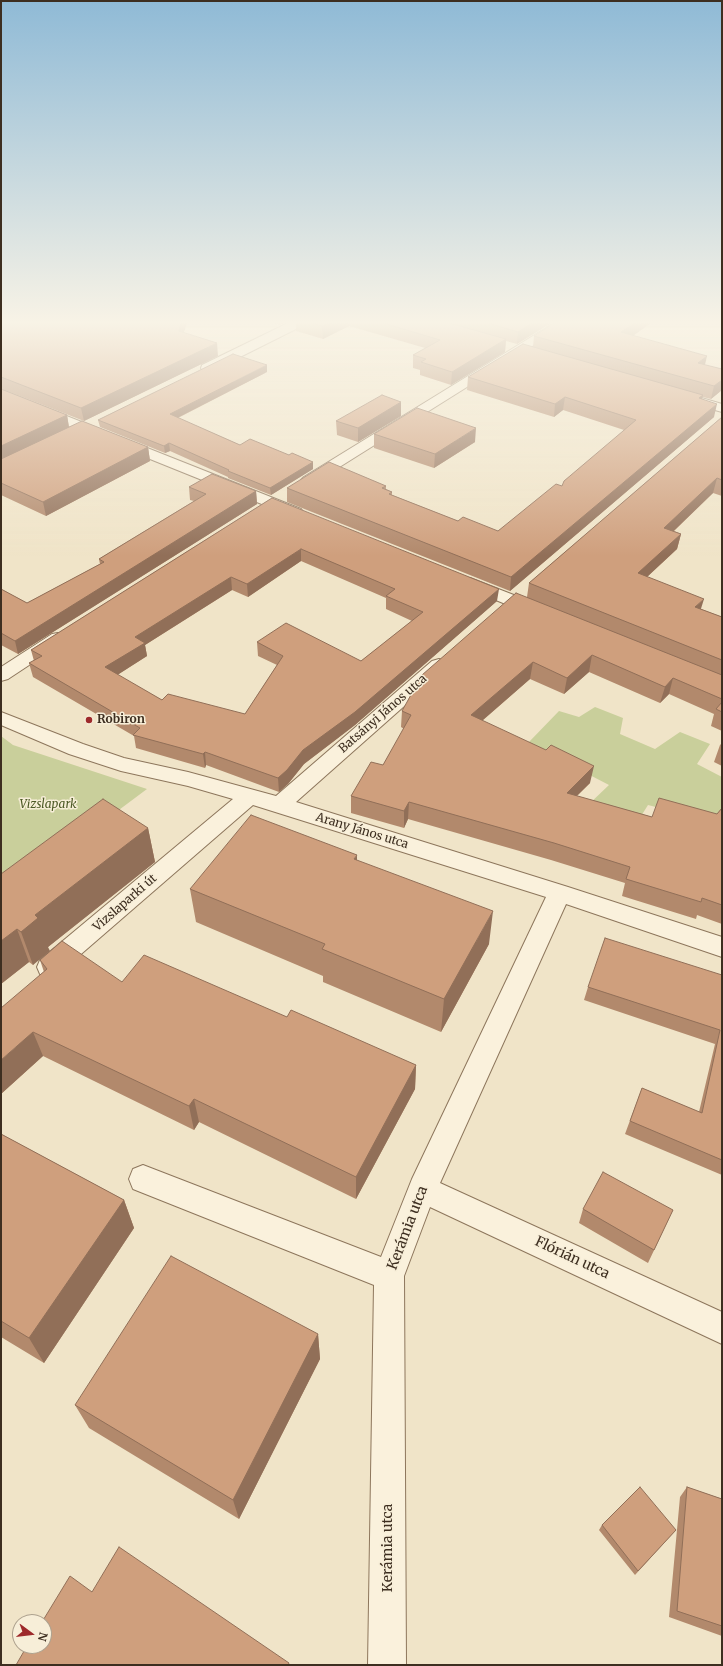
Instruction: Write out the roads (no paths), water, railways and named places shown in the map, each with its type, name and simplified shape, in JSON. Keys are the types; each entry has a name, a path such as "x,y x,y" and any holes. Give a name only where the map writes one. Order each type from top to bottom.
{"street":[{"path":"18,401 85,428 279,499 309,518"},
{"path":"299,487 439,401"},
{"path":"688,401 720,417"},
{"path":"258,513 279,499"},
{"path":"454,577 548,615"},
{"path":"1,675 70,631"},
{"name":"Batsányi János utca","path":"280,805 453,653"},
{"name":"Arany János utca","path":"1,718 76,749 121,764 188,779 280,805 560,893 722,947"},
{"name":"Vizslaparki út","path":"31,983 249,797"},
{"name":"Kerámia utca","path":"387,1665 389,1276 422,1189 560,893"},
{"path":"143,1179 389,1276"},
{"name":"Flórián utca","path":"422,1189 722,1328"}],"place":[{"name":"Robiron","path":"89,720"}],"park label":[{"name":"Vizslapark","path":"48,805"}]}
